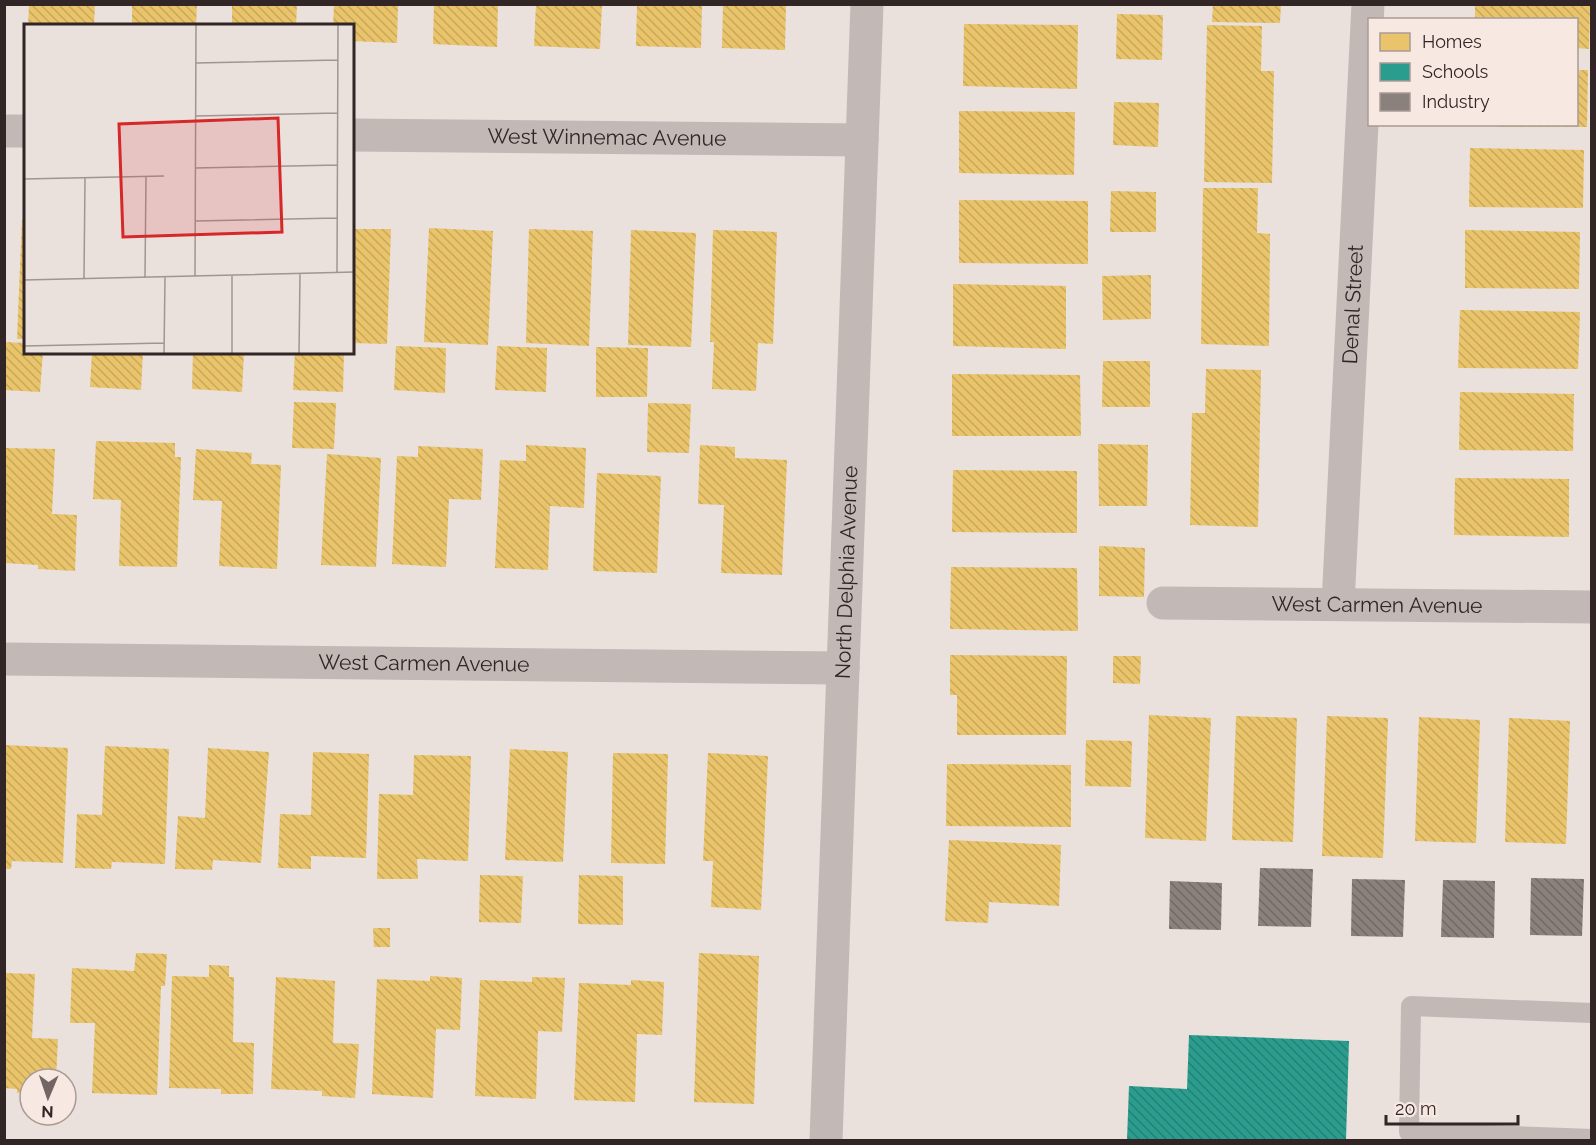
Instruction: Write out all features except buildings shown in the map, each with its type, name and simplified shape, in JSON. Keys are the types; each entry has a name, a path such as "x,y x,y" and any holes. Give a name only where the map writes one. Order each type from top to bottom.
{"street":[{"name":"North Delphia Avenue","path":"826,1140 867,4"},
{"name":"Denal Street","path":"1338,604 1368,4"},
{"path":"4,131 24,131"},
{"name":"West Winnemac Avenue","path":"354,135 862,140"},
{"name":"West Carmen Avenue","path":"1163,603 1592,607"},
{"name":"West Carmen Avenue","path":"4,659 843,668"}],"lane":[{"path":"1592,1013 1411,1006 1409,1132 1592,1139"}]}
